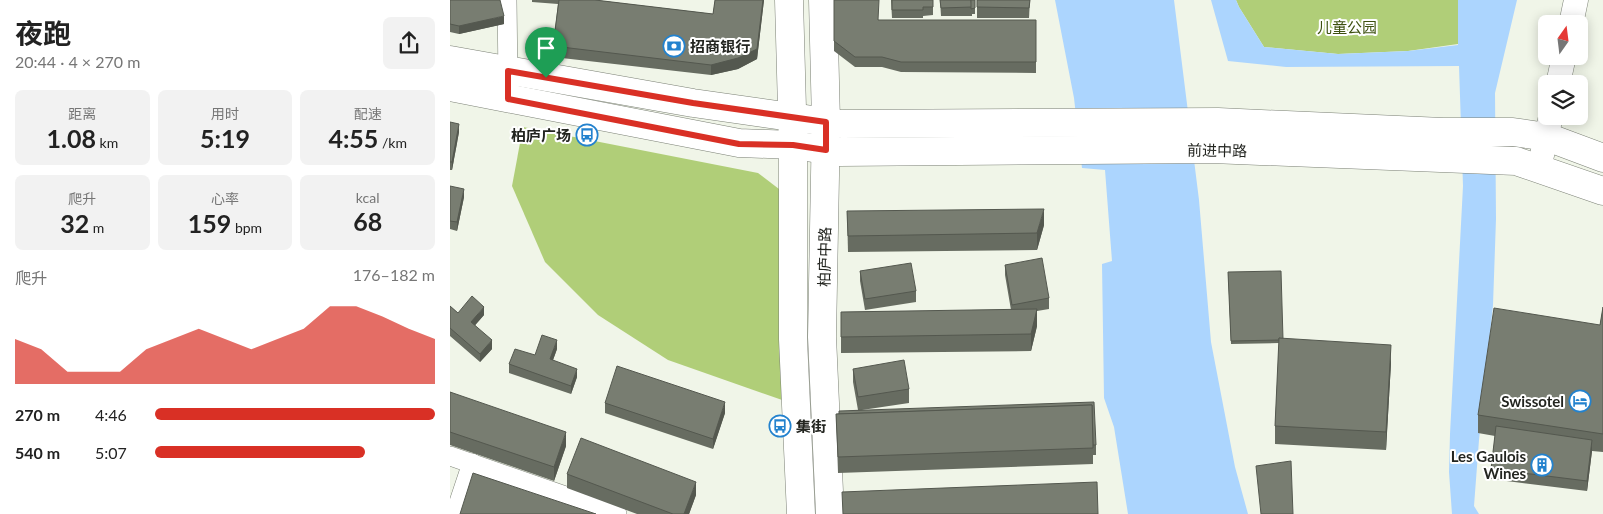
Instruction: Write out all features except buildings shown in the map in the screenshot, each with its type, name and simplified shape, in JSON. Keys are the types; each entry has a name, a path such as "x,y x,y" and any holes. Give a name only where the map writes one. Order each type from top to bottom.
{"main road":[{"name":"柏庐中路","path":"790,0 793,145 793,339 801,514"},
{"name":"柏庐中路","path":"823,0 826,150 822,337 830,514"},
{"name":"前进中路","path":"450,60 693,103 841,124 1218,122 1443,132 1513,132 1549,127 1603,158"},
{"name":"前进中路","path":"450,88 739,144 793,145 839,152 1212,149 1447,159 1528,164 1603,191"}],"street":[{"path":"507,0 508,99"},
{"path":"1573,15 1576,0"},
{"path":"1528,164 1549,127"},
{"path":"450,456 617,514"},
{"path":"455,514 472,464"}],"green space":[{"name":"儿童公园","path":"1236,0 1458,0 1458,44 1408,51 1338,54 1264,47"},
{"path":"523,127 758,173 779,189 785,401 668,360 598,315 545,262 512,186"}],"water":[{"path":"1055,0 1174,0 1199,200 1211,342 1235,467 1248,514 1128,514 1114,427 1104,398 1102,264 1112,261 1105,170 1082,168 1074,98"},
{"path":"1211,0 1236,0 1264,47 1338,54 1408,51 1458,45 1458,0 1517,0 1495,93 1496,219 1493,305 1474,506 1479,514 1452,514 1449,472 1463,186 1459,66 1286,67 1228,61"}],"place":[{"name":"招商银行","path":"674,46"},
{"name":"柏庐广场","path":"587,135"},
{"name":"Swissotel","path":"1580,401"},
{"name":"集街","path":"780,426"},
{"name":"Les Gaulois Wines","path":"1542,465"}],"route":[{"path":"508,71 546,78 693,103 826,122 826,150 793,145 739,144 508,99 508,71"}]}
